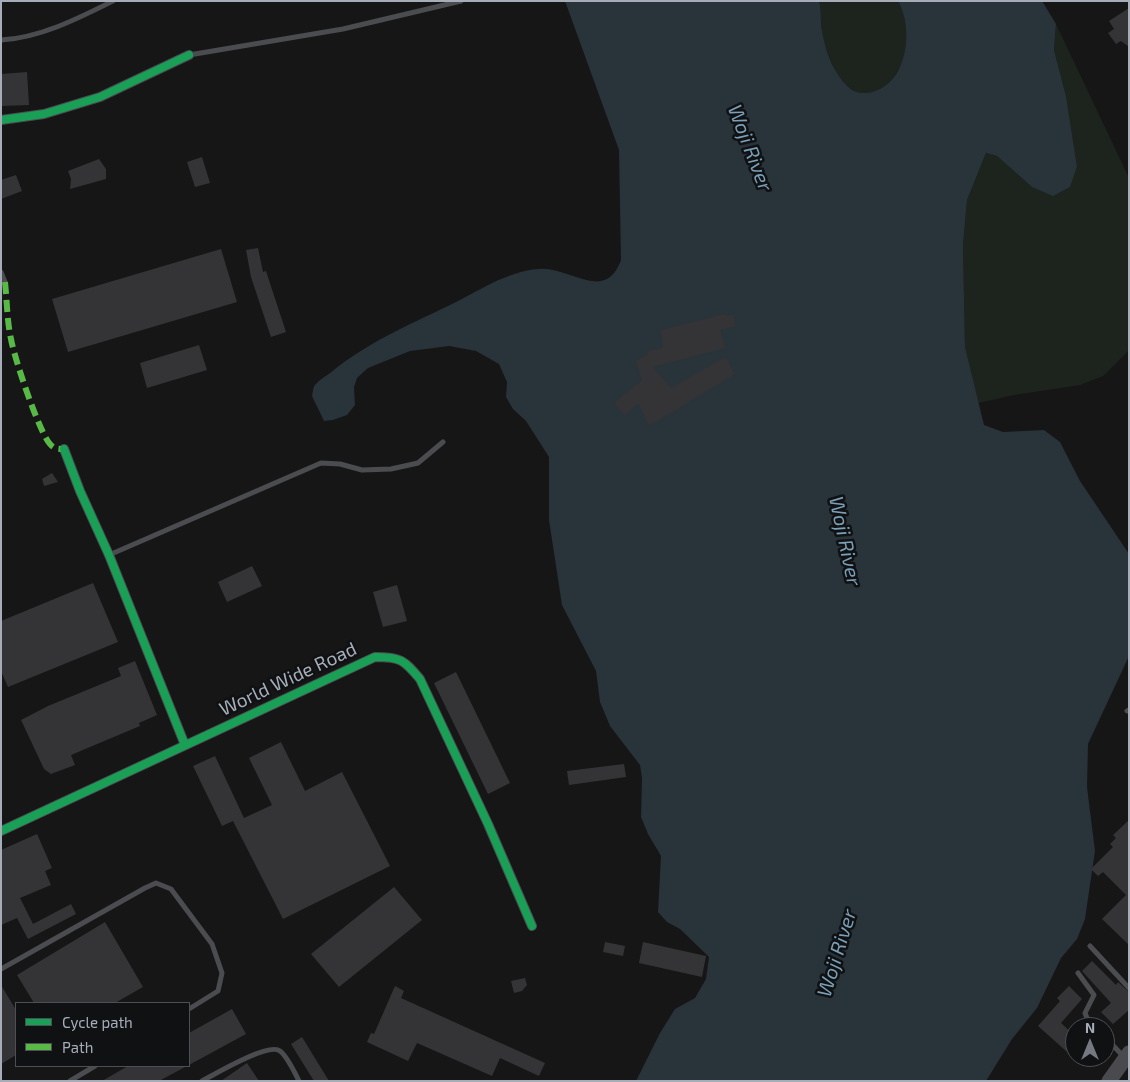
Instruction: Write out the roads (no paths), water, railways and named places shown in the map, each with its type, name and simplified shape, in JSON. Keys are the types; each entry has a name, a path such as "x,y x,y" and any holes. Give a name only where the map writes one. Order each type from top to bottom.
{"main road":[{"path":"1109,1081 1127,1055"}],"street":[{"path":"1,120 44,114 100,97 189,55"},
{"path":"64,449 80,492 109,555 185,745"},
{"name":"World Wide Road","path":"1,831 374,657 392,657 406,663 420,680 488,824 532,926"}],"lane":[{"path":"1,40 33,35 113,1"},
{"path":"189,55 343,29 461,1"},
{"path":"1,272 5,282"},
{"path":"109,555 321,463 340,464 362,470 391,470 418,463 443,442"},
{"path":"1,969 156,883 171,889 212,944 222,973 218,991 190,1008"},
{"path":"1090,946 1129,988"},
{"path":"1078,973 1094,995 1085,1013 1086,1017"},
{"path":"1115,1045 1127,1055"},
{"path":"202,1081 259,1052 276,1049 282,1052 299,1081"},
{"path":"70,1081 93,1067"}],"water":[{"name":"Woji River","path":"565,1 819,1 821,28 826,50 832,64 848,87 860,93 873,92 885,86 895,76 902,63 906,45 906,26 898,1 1042,1 1056,24 1054,50 1066,96 1077,166 1070,187 1053,196 1032,187 997,156 986,153 967,200 963,245 965,347 984,425 1003,432 1044,430 1060,442 1080,481 1129,554 1129,656 1088,744 1087,787 1095,851 1085,919 1077,939 1061,958 1037,1008 1012,1039 986,1081 636,1081 660,1033 675,1009 695,998 706,979 709,957 680,929 667,922 658,912 661,856 648,834 641,817 642,778 640,765 610,726 600,702 596,671 562,605 549,520 549,457 526,421 513,409 506,397 507,382 499,364 476,351 449,346 410,351 368,368 357,378 354,387 355,405 347,415 333,420 324,421 312,396 317,383 372,344 504,278 539,269 596,281 606,280 614,273 621,260 619,150"}]}
